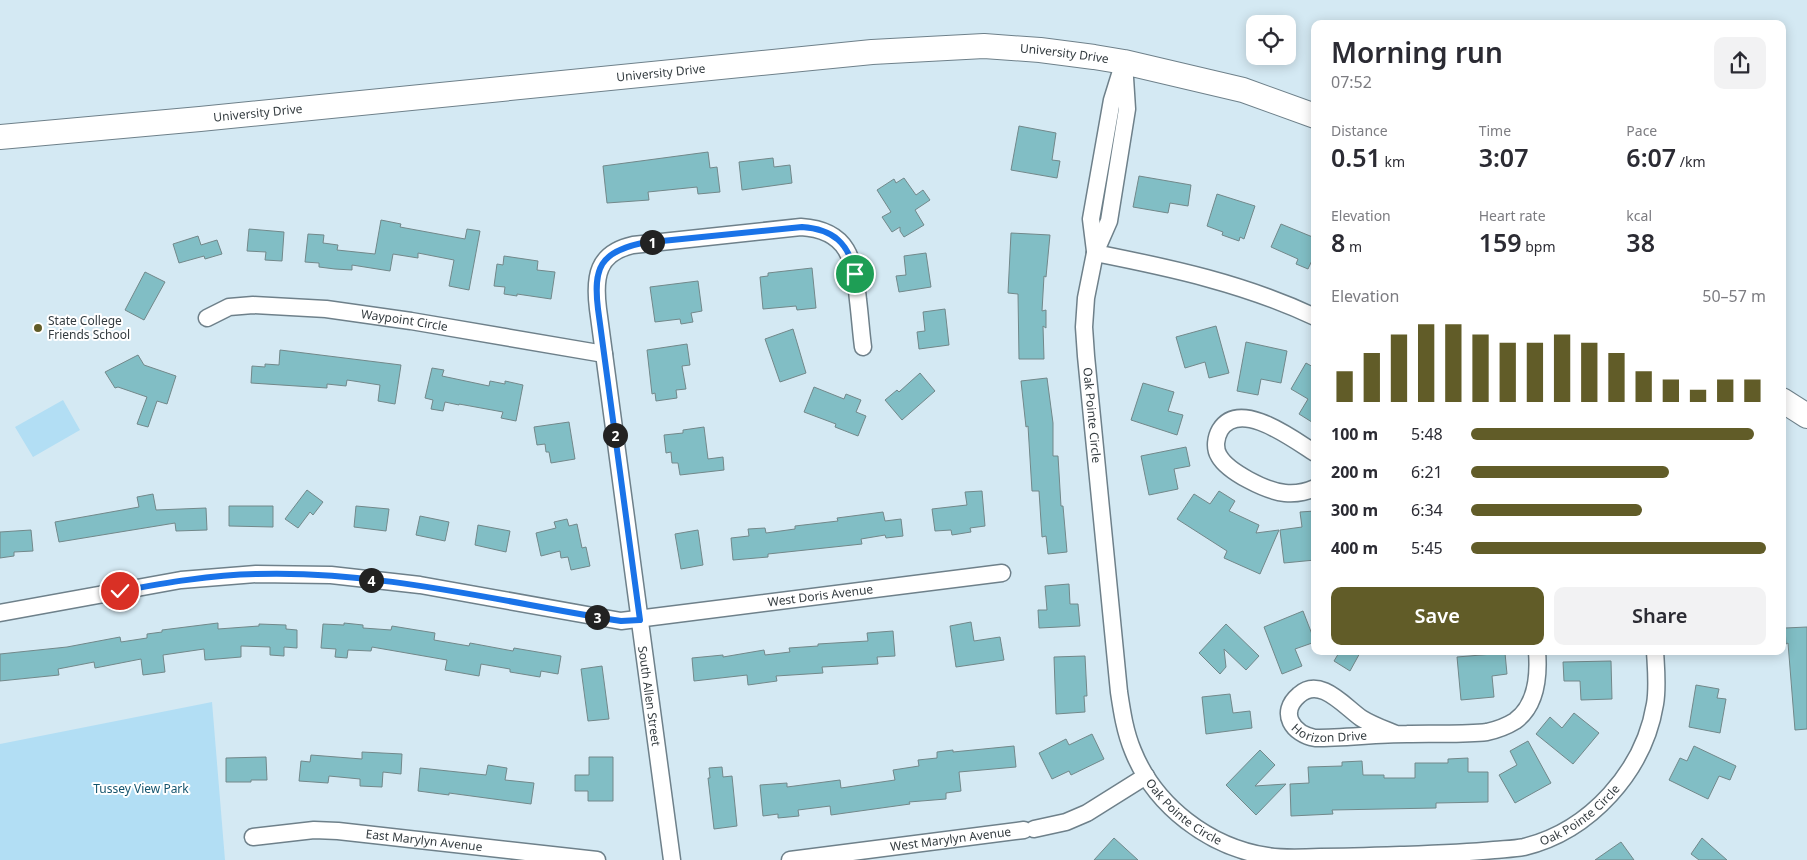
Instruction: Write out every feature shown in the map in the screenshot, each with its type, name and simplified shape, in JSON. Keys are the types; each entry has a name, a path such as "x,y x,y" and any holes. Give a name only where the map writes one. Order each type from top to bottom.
{"main road":[{"name":"University Drive","path":"0,137 872,52 984,46 1040,50 1124,62 1242,90 1311,115"},
{"path":"1786,403 1807,416"}],"street":[{"name":"Oak Pointe Circle","path":"1124,62 1127,109 1109,222 1095,253 1086,298 1084,328 1122,715 1133,752 1146,776 1172,808 1196,829 1212,838 1241,851 1269,857 1380,856 1522,848 1565,830 1587,816 1604,801 1631,769 1647,736 1655,704 1657,685 1655,655"},
{"name":"South Allen Street","path":"672,860 596,289 600,267 615,252 642,243 802,227 825,231 834,236 848,251 852,260 863,347"},
{"path":"1095,253 1196,274 1278,301 1311,316"},
{"name":"Waypoint Circle","path":"207,318 216,312 229,308 253,305 326,309 410,321 604,354"},
{"path":"1311,451 1289,436 1252,419 1245,418 1231,420 1222,427 1217,438 1216,450 1219,457 1230,468 1252,482 1284,493 1311,489"},
{"name":"West Doris Avenue","path":"0,613 181,580 256,574 331,575 420,586 621,621 1002,573"},
{"name":"Horizon Drive","path":"1396,734 1373,725 1328,693 1317,689 1300,693 1291,705 1290,722 1293,727 1306,737 1328,738 1486,732 1516,720 1526,708 1536,686 1538,669 1536,655"},
{"name":"West Marylyn Avenue","path":"790,860 1029,829 1066,822 1087,814 1146,776"},
{"name":"East Marylyn Avenue","path":"253,837 314,830 338,831 597,860"}],"green space":[{"path":"63,400 80,430 33,457 15,427"},
{"name":"Tussey View Park","path":"212,702 225,860 0,860 0,744"}],"building":[{"path":"1019,126 1056,133 1052,160 1060,161 1057,178 1011,170"},
{"path":"708,152 710,168 717,167 720,192 698,194 697,187 648,192 649,200 607,203 603,166"},
{"path":"773,158 774,167 790,165 792,183 742,190 739,162"},
{"path":"1139,176 1191,185 1188,206 1170,203 1168,213 1133,207"},
{"path":"904,178 916,195 923,190 930,200 915,210 924,225 904,237 900,227 892,232 882,217 891,212 877,190 894,179 896,183"},
{"path":"1217,194 1255,206 1244,239 1240,237 1239,241 1222,235 1223,232 1207,226"},
{"path":"381,220 401,224 400,227 465,239 467,229 480,231 469,290 449,286 454,260 418,253 418,258 393,254 390,271 352,265 352,270 335,269 319,267 319,263 305,262 308,234 324,235 323,243 338,245 337,250 375,254"},
{"path":"1281,224 1311,236 1311,263 1308,269 1296,264 1298,259 1271,247"},
{"path":"249,229 284,232 282,261 265,260 266,252 247,251"},
{"path":"1011,233 1050,235 1046,277 1044,276 1042,311 1046,310 1046,328 1043,326 1044,359 1019,359 1018,294 1008,293"},
{"path":"198,236 201,245 217,240 222,254 205,259 204,256 179,263 173,244"},
{"path":"926,253 931,287 899,292 896,276 906,275 904,256"},
{"path":"504,256 538,261 537,270 555,272 551,299 504,294 505,287 494,286 497,264 503,265"},
{"path":"812,268 816,308 797,310 796,306 763,309 760,277 768,276 768,273"},
{"path":"145,272 165,282 144,320 125,310"},
{"path":"698,281 702,311 691,313 693,322 681,324 680,319 655,322 650,287"},
{"path":"945,309 949,345 919,349 917,332 925,331 923,312"},
{"path":"1216,326 1229,373 1209,378 1205,362 1185,368 1176,337"},
{"path":"793,329 806,373 780,382 765,339"},
{"path":"1246,342 1287,351 1281,383 1261,379 1258,395 1237,391"},
{"path":"687,344 690,365 682,366 686,389 676,390 677,398 656,401 655,393 652,394 647,350"},
{"path":"280,350 401,365 395,404 378,401 380,385 347,380 346,386 327,384 327,388 251,383 252,366 265,367 265,364 279,365"},
{"path":"138,355 144,365 176,376 167,404 157,401 148,427 137,424 147,397 118,387 115,388 105,372"},
{"path":"1306,363 1311,366 1311,422 1299,414 1308,399 1291,389"},
{"path":"432,368 444,370 442,376 489,386 490,381 505,384 505,381 523,385 516,421 501,418 503,412 445,402 443,411 431,409 433,400 425,398"},
{"path":"920,373 935,391 902,420 885,400 897,390 899,392"},
{"path":"1047,378 1053,423 1053,456 1058,456 1061,506 1063,506 1067,552 1048,554 1046,536 1042,537 1039,491 1032,491 1028,426 1026,427 1021,381"},
{"path":"1143,383 1174,392 1168,411 1183,415 1177,435 1131,420"},
{"path":"814,387 844,399 846,394 861,400 856,412 866,416 858,436 835,427 836,424 804,412"},
{"path":"569,422 575,459 551,463 545,444 537,445 534,427"},
{"path":"704,427 708,459 723,457 724,470 680,475 678,463 672,463 671,452 666,453 664,435 683,433 683,430"},
{"path":"1186,447 1190,466 1174,469 1178,489 1149,495 1141,456"},
{"path":"307,490 323,502 313,515 310,512 298,528 285,519"},
{"path":"982,491 985,526 970,528 971,532 952,535 951,530 935,531 932,509 967,505 965,492"},
{"path":"1219,491 1235,501 1229,511 1259,525 1256,533 1279,530 1260,574 1224,558 1227,551 1177,519 1194,494 1210,504"},
{"path":"153,494 156,510 206,508 207,530 176,531 175,523 59,542 55,522 139,507 137,497"},
{"path":"229,506 273,506 273,527 229,526"},
{"path":"356,506 389,509 386,531 354,527"},
{"path":"1311,511 1311,560 1284,563 1280,530 1302,527 1300,512"},
{"path":"883,512 885,521 901,519 903,536 886,538 885,535 861,539 862,544 768,554 768,557 733,560 731,538 749,536 748,529 765,528 766,533 795,529 795,526 838,521 837,518"},
{"path":"420,516 449,522 445,541 416,535"},
{"path":"567,519 569,526 577,524 582,548 586,547 590,566 571,570 568,557 561,558 560,551 541,556 536,533 556,528 554,522"},
{"path":"478,525 510,531 506,552 475,545"},
{"path":"31,530 33,551 14,552 14,556 0,558 0,532"},
{"path":"698,530 703,565 681,569 675,534"},
{"path":"1069,584 1070,604 1078,604 1080,626 1039,628 1038,610 1047,610 1045,586"},
{"path":"1303,611 1311,632 1311,643 1295,649 1302,666 1282,674 1264,627"},
{"path":"971,622 974,641 1000,637 1004,660 956,667 950,626"},
{"path":"218,623 218,629 259,626 259,624 286,625 286,629 297,630 297,648 284,647 284,656 270,655 270,647 241,646 241,657 205,660 204,649 163,655 165,672 143,675 141,659 95,668 94,662 58,669 59,675 0,681 0,654 67,647 120,637 121,642 147,638 147,634 162,632 162,630"},
{"path":"344,623 363,625 363,628 391,630 392,626 435,633 434,640 469,646 470,643 513,651 514,648 561,656 558,674 541,671 540,677 510,672 510,669 481,664 479,676 445,670 447,660 372,647 371,651 348,650 347,658 335,657 336,649 321,648 323,624 344,625"},
{"path":"1226,624 1259,656 1246,670 1224,649 1226,667 1220,674 1199,653"},
{"path":"1807,627 1807,729 1795,730 1786,628"},
{"path":"893,631 895,656 877,657 878,664 822,667 823,673 776,676 777,681 748,685 747,675 694,681 692,658 723,655 723,657 764,650 765,655 790,652 789,648 868,641 867,633"},
{"path":"1338,655 1359,655 1350,671 1334,661"},
{"path":"1505,655 1507,674 1492,676 1494,697 1461,700 1457,657"},
{"path":"1085,656 1087,696 1084,696 1085,712 1056,714 1054,657"},
{"path":"1611,661 1612,699 1581,700 1580,681 1564,681 1563,662"},
{"path":"602,666 609,719 588,721 581,669"},
{"path":"1696,685 1719,689 1717,698 1726,699 1720,733 1689,727"},
{"path":"1230,694 1233,713 1250,711 1252,728 1206,734 1202,697"},
{"path":"1574,713 1599,733 1573,764 1536,734 1550,717 1562,728"},
{"path":"1092,734 1104,759 1071,775 1069,771 1052,779 1039,753 1066,739 1069,745"},
{"path":"1528,741 1551,783 1515,803 1499,775 1517,765 1510,751"},
{"path":"1014,746 1016,767 959,772 961,791 946,793 946,799 909,802 910,804 831,815 830,806 798,810 799,816 778,818 778,814 763,816 760,785 787,783 787,787 840,780 841,788 895,780 893,770 919,766 918,760 937,758 937,752"},
{"path":"1694,746 1736,766 1730,780 1719,776 1708,799 1669,780 1680,758 1687,761"},
{"path":"1260,750 1275,765 1255,786 1286,784 1256,815 1226,785"},
{"path":"362,752 402,754 401,774 383,772 382,787 360,786 360,779 329,776 328,783 299,781 301,761 310,762 311,755 362,759"},
{"path":"266,757 267,780 226,782 226,758"},
{"path":"589,757 613,757 613,801 588,801 588,791 575,791 575,775 589,775"},
{"path":"1468,758 1468,772 1488,772 1488,802 1436,803 1436,808 1332,810 1333,814 1291,816 1290,784 1309,783 1308,767 1342,766 1342,762 1362,761 1363,775 1384,775 1384,778 1415,778 1415,763 1448,763 1448,759"},
{"path":"488,765 507,768 505,780 534,783 531,804 449,793 449,795 418,791 420,768 486,775"},
{"path":"722,767 723,777 732,776 737,826 714,829 708,778 710,778 709,768"},
{"path":"1114,838 1138,860 1094,860"},
{"path":"1702,838 1727,860 1699,860 1691,854"},
{"path":"1621,842 1634,860 1595,860"}],"place":[{"name":"State College Friends School","path":"38,328"}],"route":[{"path":"120,591 181,580 256,574 331,575 420,586 621,621 640,620 598,309 596,289 600,267 615,252 642,243 802,227 825,231 842,243 852,260 855,274"}]}
